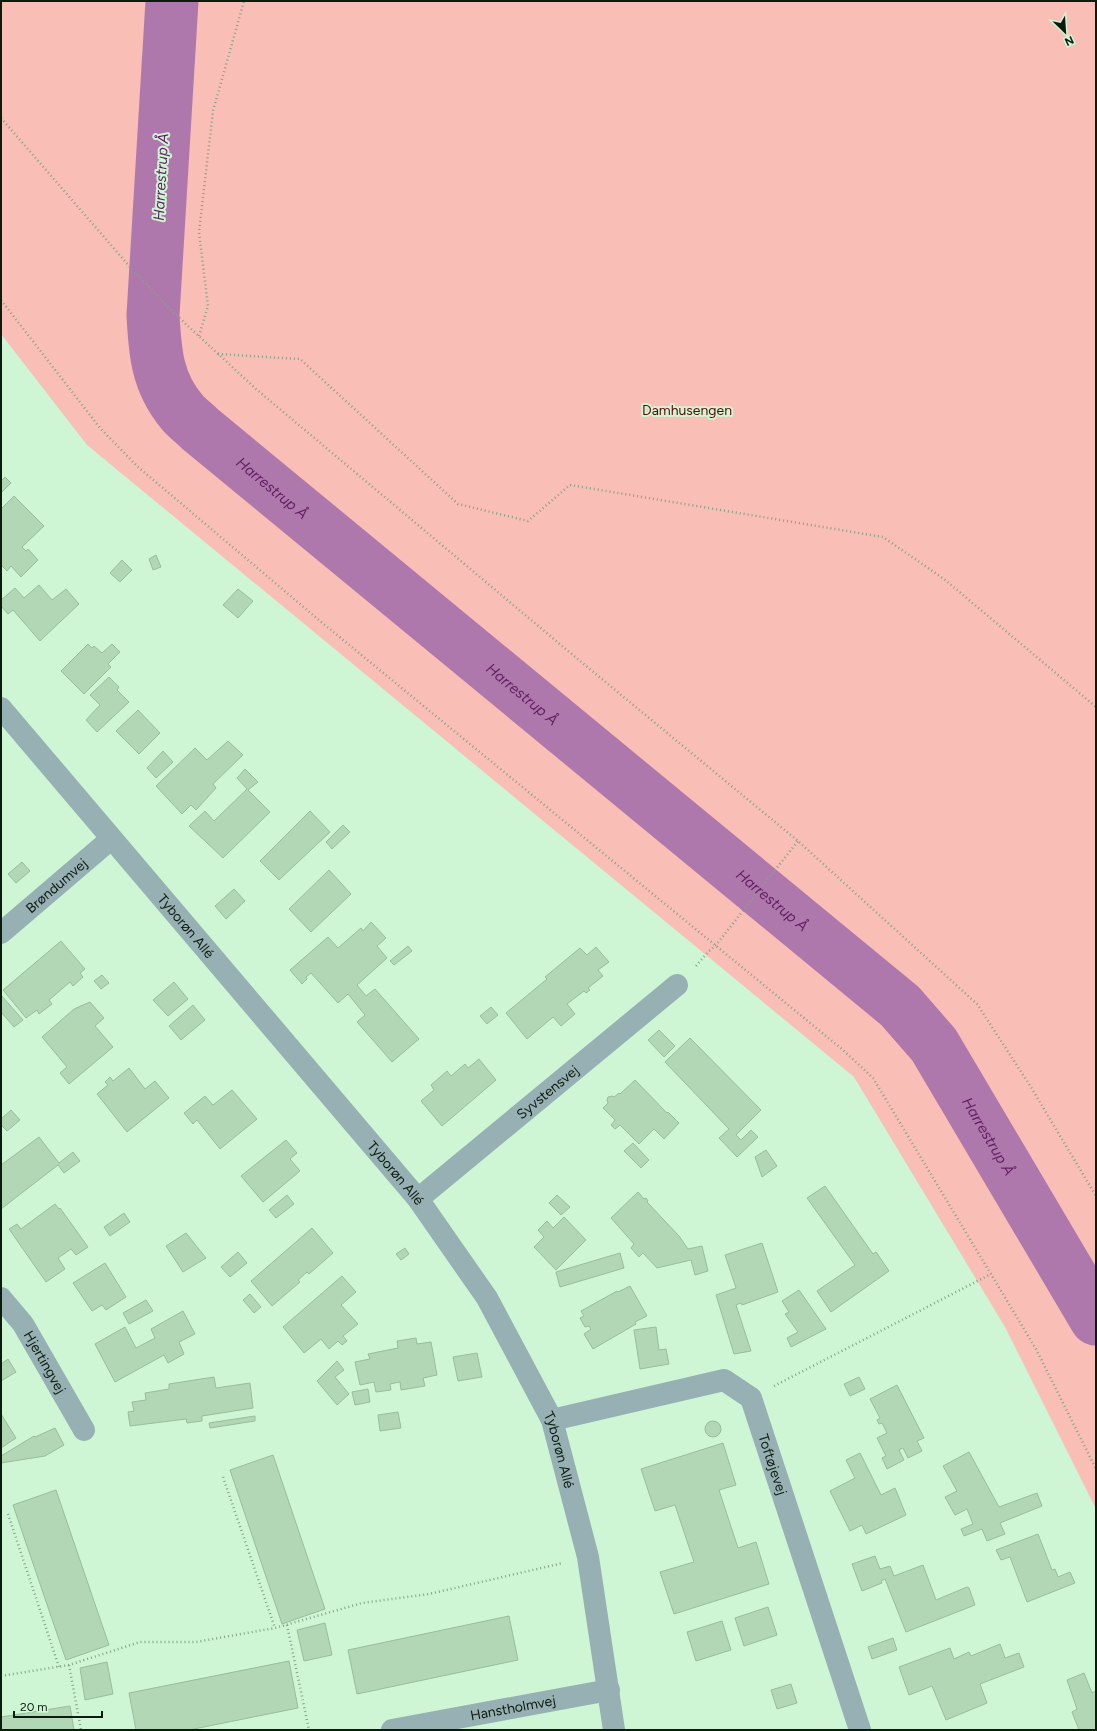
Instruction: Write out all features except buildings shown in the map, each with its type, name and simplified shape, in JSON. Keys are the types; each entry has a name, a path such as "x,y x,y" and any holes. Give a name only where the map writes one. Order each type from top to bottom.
{"street":[{"name":"Tyborøn Allé","path":"1,708 418,1199 487,1298 552,1420 588,1557 614,1730"},
{"name":"Brøndumvej","path":"1,933 112,839"},
{"name":"Syvstensvej","path":"418,1199 677,985"},
{"name":"Hjertingvej","path":"1,1298 23,1324 84,1430"},
{"path":"552,1420 724,1380 750,1398"},
{"name":"Toftøjevej","path":"750,1398 860,1730"},
{"name":"Hanstholmvej","path":"392,1730 609,1690"}],"path":[{"path":"199,336 208,306 199,232 212,111 244,1"},
{"path":"1,118 130,267 174,313 218,354 329,452 798,841 977,1004 1029,1084 1096,1196"},
{"path":"1,300 100,428 138,468 320,621 843,1050 872,1078 1036,1349 1096,1469"},
{"path":"218,354 300,359 458,504 528,522 570,485 883,537 944,579 1096,708"},
{"path":"695,967 716,945 798,841"},
{"path":"750,1398 991,1274"},
{"path":"223,1477 275,1628"},
{"path":"8,1514 60,1667"},
{"path":"1,1676 69,1665 140,1642 196,1642 275,1628 362,1603 429,1594 588,1557"},
{"path":"287,1625 309,1730"},
{"path":"69,1665 81,1730"}],"green space":[{"name":"Damhusengen","path":"1,1 1096,1 1096,1509 1005,1327 854,1077 87,445 1,334"}],"waterway":[{"name":"Harrestrup Å","path":"172,1 153,315 156,354 162,378 174,401 184,414 200,429 900,1006 934,1045 1096,1319"}]}
